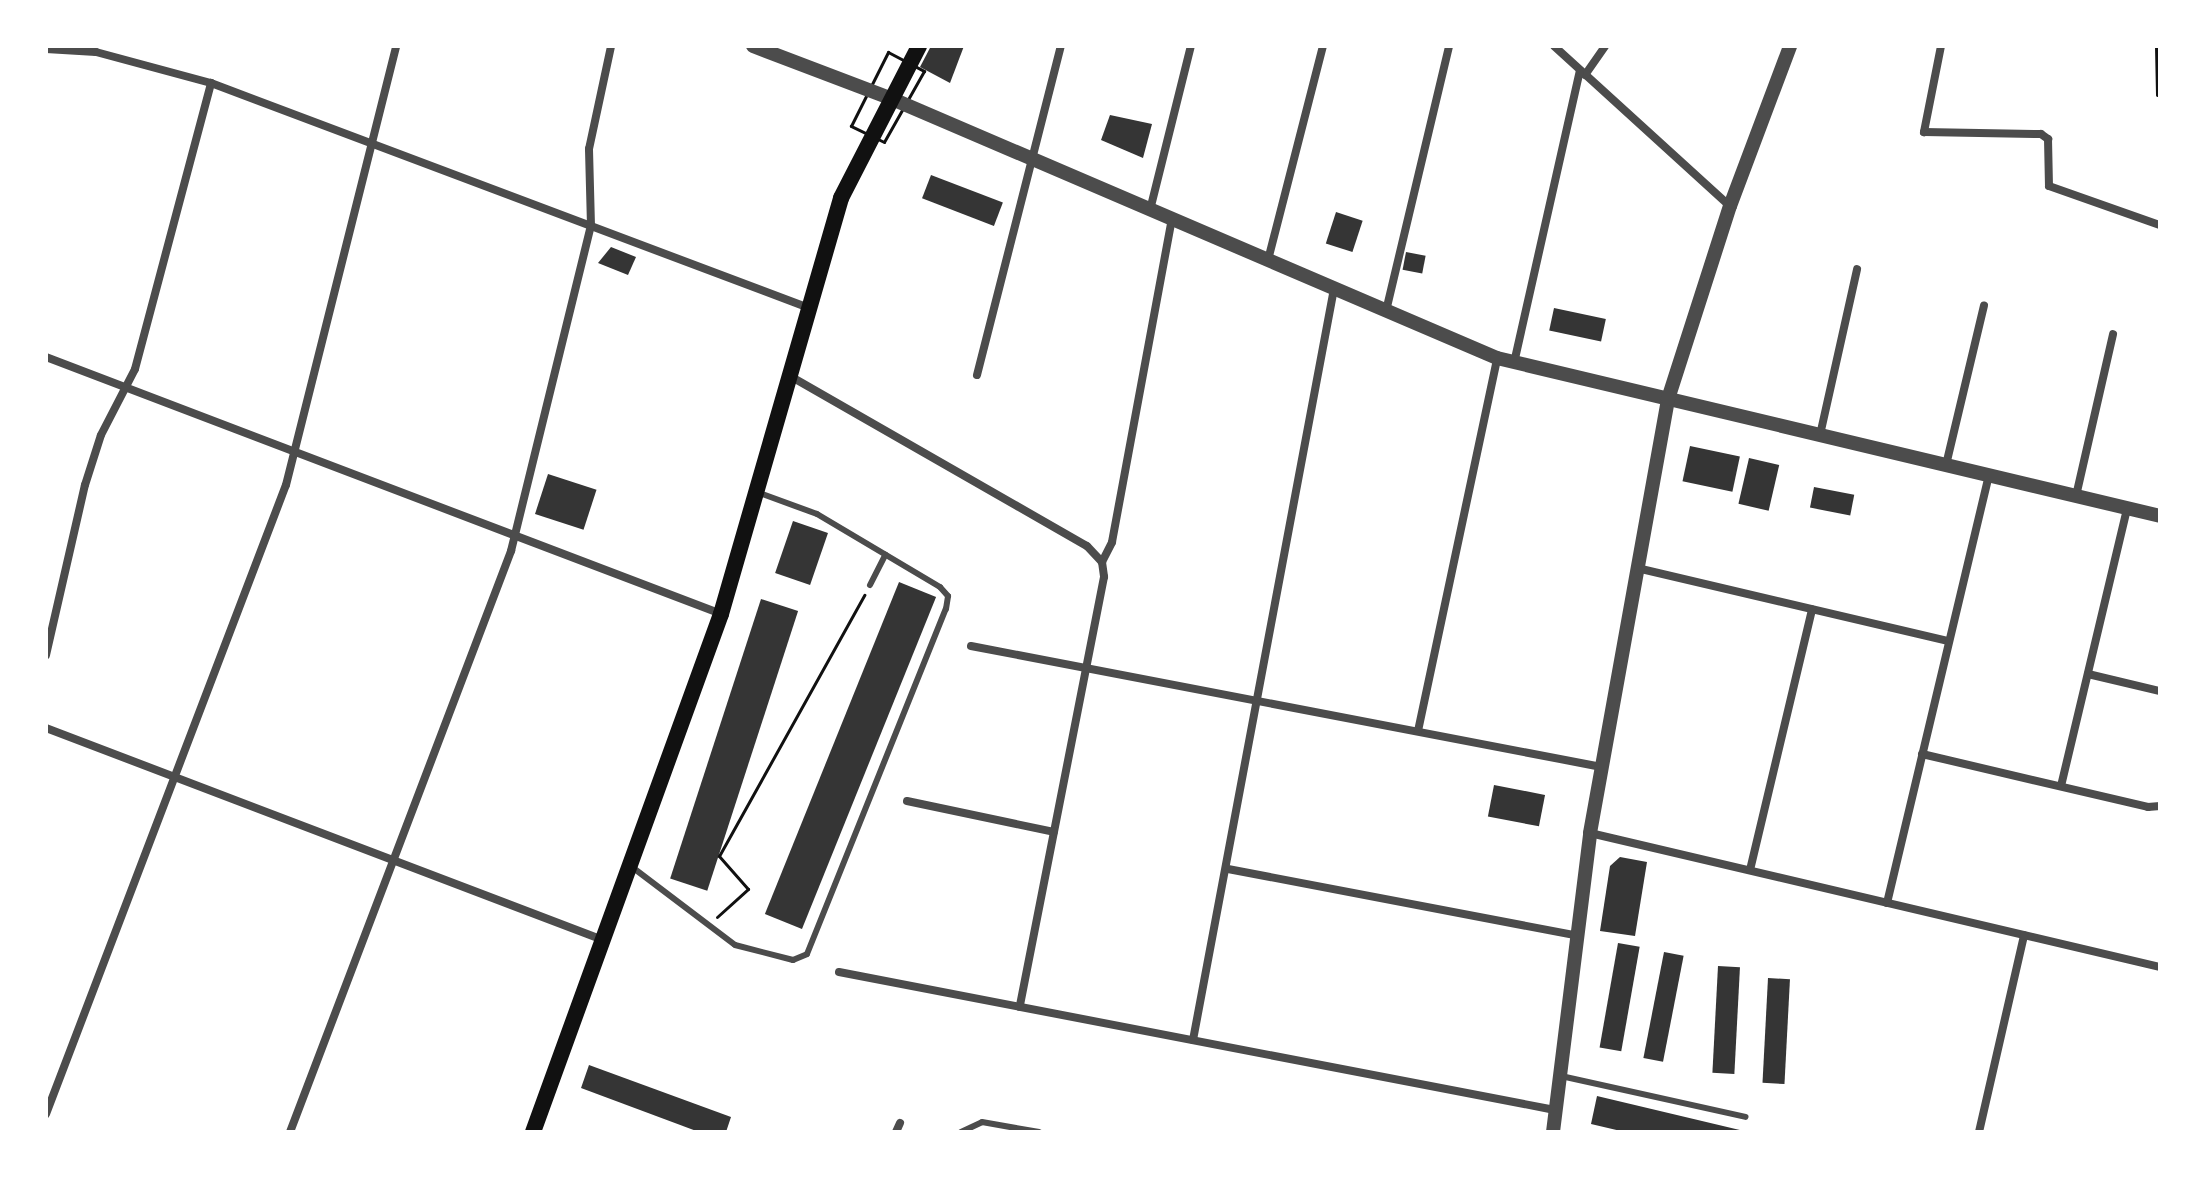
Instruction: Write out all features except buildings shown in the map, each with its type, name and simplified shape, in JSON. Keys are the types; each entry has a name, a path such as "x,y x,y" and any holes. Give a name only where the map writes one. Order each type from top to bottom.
{"main road":[{"path":"533,1132 632,867 721,614 841,198 919,46"}],"street":[{"path":"46,1114 296,451 396,46"},
{"path":"290,1132 395,860 513,536 591,226 589,149 611,46"},
{"path":"753,46 890,98 1497,358 2160,516"},
{"path":"977,375 1061,46"},
{"path":"1150,210 1191,46"},
{"path":"1268,260 1323,46"},
{"path":"1386,311 1449,46"},
{"path":"1554,46 1730,206"},
{"path":"1514,363 1582,72 1605,46"},
{"path":"1553,1132 1590,833 1668,399 1730,206 1790,46"},
{"path":"1941,46 1924,132 2041,134 2048,139 2049,186 2160,225"},
{"path":"46,49 96,52 211,83 809,308"},
{"path":"46,655 94,453 127,387 211,83"},
{"path":"1020,1007 1104,577 1102,562 1112,542 1172,219"},
{"path":"1820,435 1857,269"},
{"path":"1193,1040 1228,869 1254,699 1334,289"},
{"path":"1946,465 1984,305"},
{"path":"2076,496 2113,334"},
{"path":"46,357 721,614"},
{"path":"1418,731 1497,358"},
{"path":"789,376 1087,546 1102,562"},
{"path":"1887,903 1989,475"},
{"path":"2061,786 2127,508"},
{"path":"1637,568 1949,641"},
{"path":"1750,870 1812,609"},
{"path":"971,646 1602,767"},
{"path":"2088,674 2160,691"},
{"path":"46,728 604,940"},
{"path":"1922,754 2160,806"},
{"path":"907,801 1054,832"},
{"path":"1590,833 2160,967"},
{"path":"1228,869 1575,935"},
{"path":"1979,1132 2024,935"},
{"path":"839,972 1555,1110"}],"lane":[{"path":"632,867 707,927 735,945 785,959 801,958 810,948 948,602 940,587 817,514 757,492"},
{"path":"870,585 885,555"},
{"path":"1558,1075 1746,1117"},
{"path":"961,1132 982,1122 1039,1132"}],"path":[{"path":"2156,46 2157,95"},
{"path":"707,927 748,889 719,856 795,711 870,585"}]}
